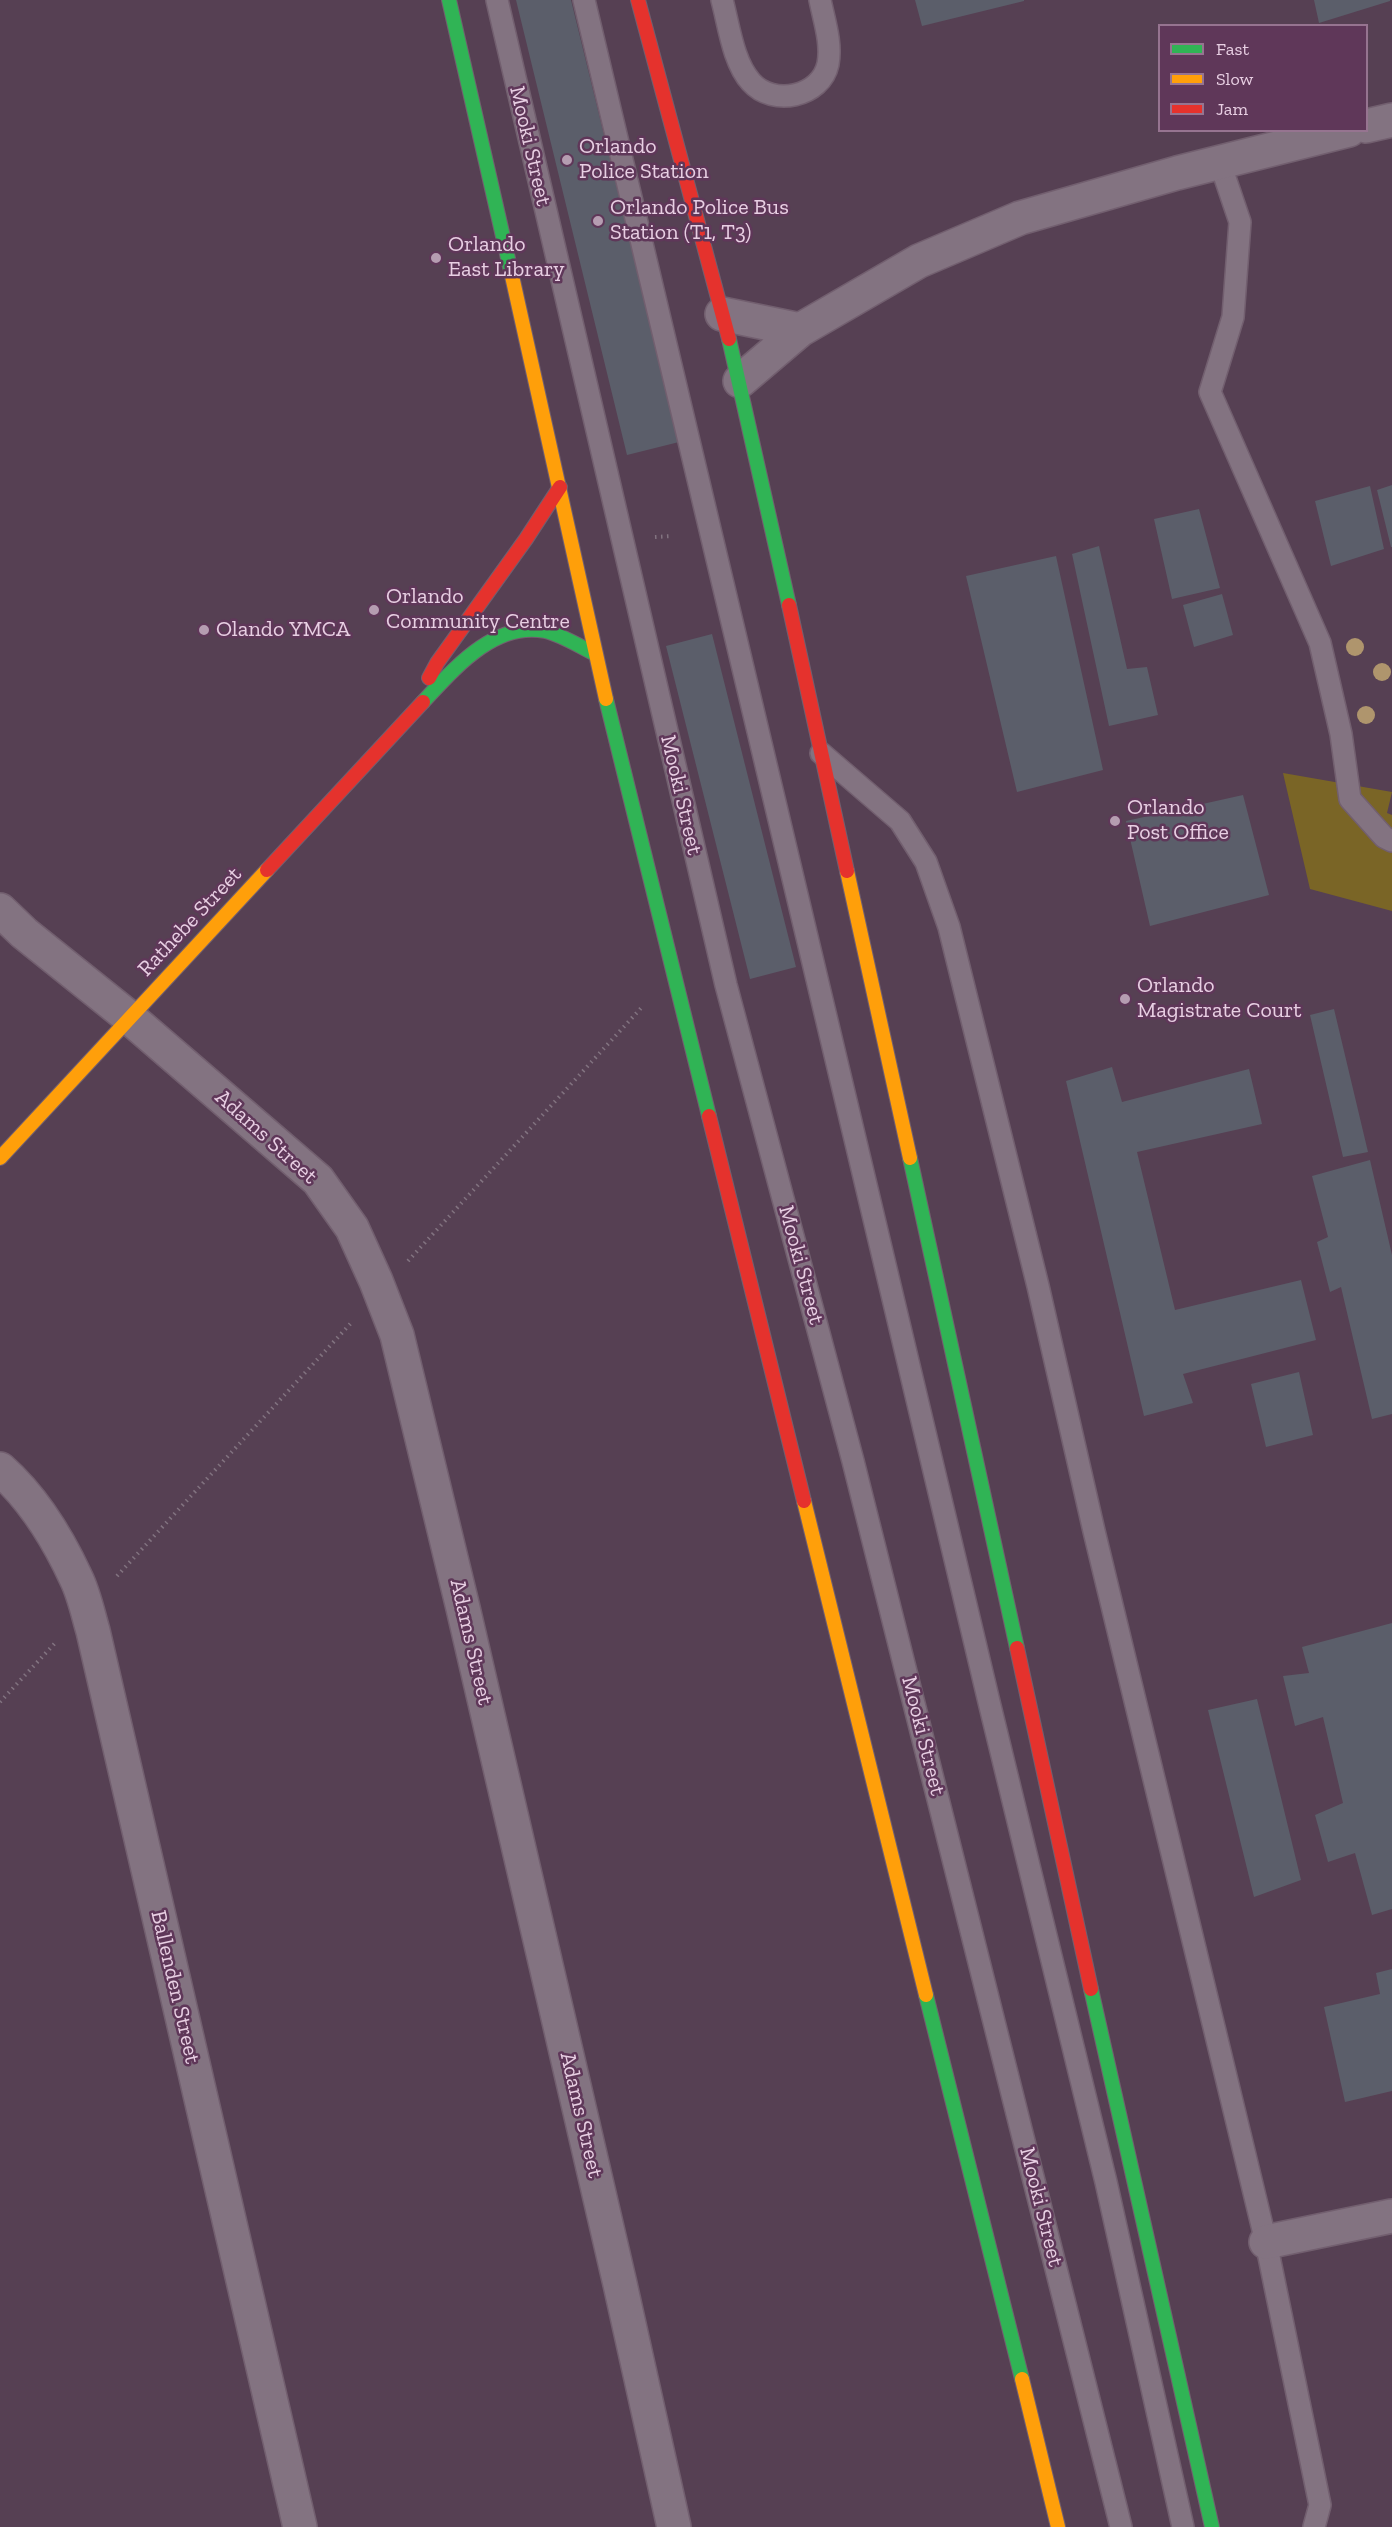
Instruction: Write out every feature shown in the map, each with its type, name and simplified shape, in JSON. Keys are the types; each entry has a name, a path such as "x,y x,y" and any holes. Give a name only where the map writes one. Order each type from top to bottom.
{"main road":[{"name":"Mooki Street","path":"449,0 560,487 595,654 1058,2527"},
{"path":"638,0 740,381 1132,2175 1212,2527"},
{"name":"Rathebe Street","path":"411,715 437,663 526,539 560,487"},
{"name":"Rathebe Street","path":"0,1158 411,715 469,658 493,640 517,631 546,631 595,654"}],"street":[{"path":"1368,126 1392,120"},
{"path":"740,381 800,330 919,261 1020,218 1341,132"},
{"path":"722,314 800,330"},
{"name":"Adams Street","path":"0,910 24,933 130,1018 318,1180 352,1228 381,1291 397,1335 457,1585 620,2284 674,2527"},
{"name":"Ballenden Street","path":"0,1469 14,1481 39,1513 77,1580 86,1609 112,1710 300,2527"},
{"path":"1266,2242 1392,2216"}],"lane":[{"name":"Mooki Street","path":"497,0 726,985 856,1473 1121,2527"},
{"path":"584,0 990,1706 1106,2182 1183,2527"},
{"path":"722,0 742,69 757,87 778,97 794,95 813,88 828,65 829,44 820,0"},
{"path":"1220,163 1240,222 1233,317 1210,392 1320,643 1341,734 1350,799 1384,837 1392,841"},
{"path":"820,752 900,821 926,862 949,927 1038,1286 1097,1543 1266,2242 1320,2505 1314,2527"}],"path":[{"path":"653,538 672,536"},
{"path":"0,1702 675,973"}],"shaded area":[{"path":"1283,773 1392,792 1387,813 1392,815 1392,911 1310,889"}],"building":[{"name":"Orlando Police Bus Station (T1, T3)","path":"516,0 571,0 679,442 627,455"},
{"path":"915,0 1024,0 1024,1 922,26"},
{"path":"1314,0 1390,0 1390,1 1319,23"},
{"path":"1392,485 1392,547 1391,547 1377,490"},
{"path":"1370,486 1384,549 1331,566 1315,501"},
{"path":"1199,509 1220,588 1172,599 1154,519"},
{"path":"1099,546 1127,669 1147,667 1158,715 1109,726 1072,554"},
{"path":"1056,556 1103,770 1017,792 966,576"},
{"path":"1222,594 1233,635 1194,647 1183,605"},
{"path":"712,634 796,967 750,979 666,646"},
{"path":"1243,795 1269,895 1150,926 1126,821"},
{"path":"1334,1009 1368,1152 1343,1157 1310,1015"},
{"path":"1112,1067 1122,1102 1249,1069 1262,1124 1137,1152 1175,1310 1301,1280 1316,1340 1183,1374 1193,1403 1144,1416 1066,1081"},
{"path":"1370,1160 1392,1255 1392,1414 1372,1419 1341,1287 1330,1292 1317,1242 1328,1237 1312,1176"},
{"path":"1299,1372 1313,1435 1266,1447 1251,1384"},
{"path":"1392,1623 1392,1909 1372,1915 1355,1853 1328,1862 1315,1815 1343,1803 1323,1717 1295,1726 1283,1676 1309,1673 1302,1647"},
{"path":"1257,1699 1301,1880 1254,1897 1208,1710"},
{"path":"1392,1969 1392,2091 1345,2102 1324,2007 1380,1994 1376,1973"}],"traffic: fast":[{"path":"449,0 512,276"},
{"path":"729,339 789,605"},
{"path":"423,702 476,650 509,633 526,630 545,631 595,654"},
{"path":"606,699 709,1116"},
{"path":"910,1158 1017,1648"},
{"path":"1091,1989 1212,2527"},
{"path":"926,1995 1022,2379"}],"traffic: slow":[{"path":"512,276 606,699"},
{"path":"0,1158 267,870"},
{"path":"847,871 910,1158"},
{"path":"804,1501 926,1995"},
{"path":"1022,2379 1058,2527"}],"traffic: jam":[{"path":"638,0 729,339"},
{"path":"429,678 437,663 526,539 560,487"},
{"path":"789,605 847,871"},
{"path":"267,870 423,702"},
{"path":"709,1116 804,1501"},
{"path":"1017,1648 1091,1989"}],"place":[{"name":"Orlando Police Station","path":"567,160"},
{"name":"Orlando Police Bus Station (T1, T3)","path":"598,221"},
{"name":"Orlando East Library","path":"436,258"},
{"name":"Orlando Community Centre","path":"374,610"},
{"name":"Olando YMCA","path":"204,630"},
{"name":"Orlando Post Office","path":"1115,821"},
{"name":"Orlando Magistrate Court","path":"1125,999"}]}
